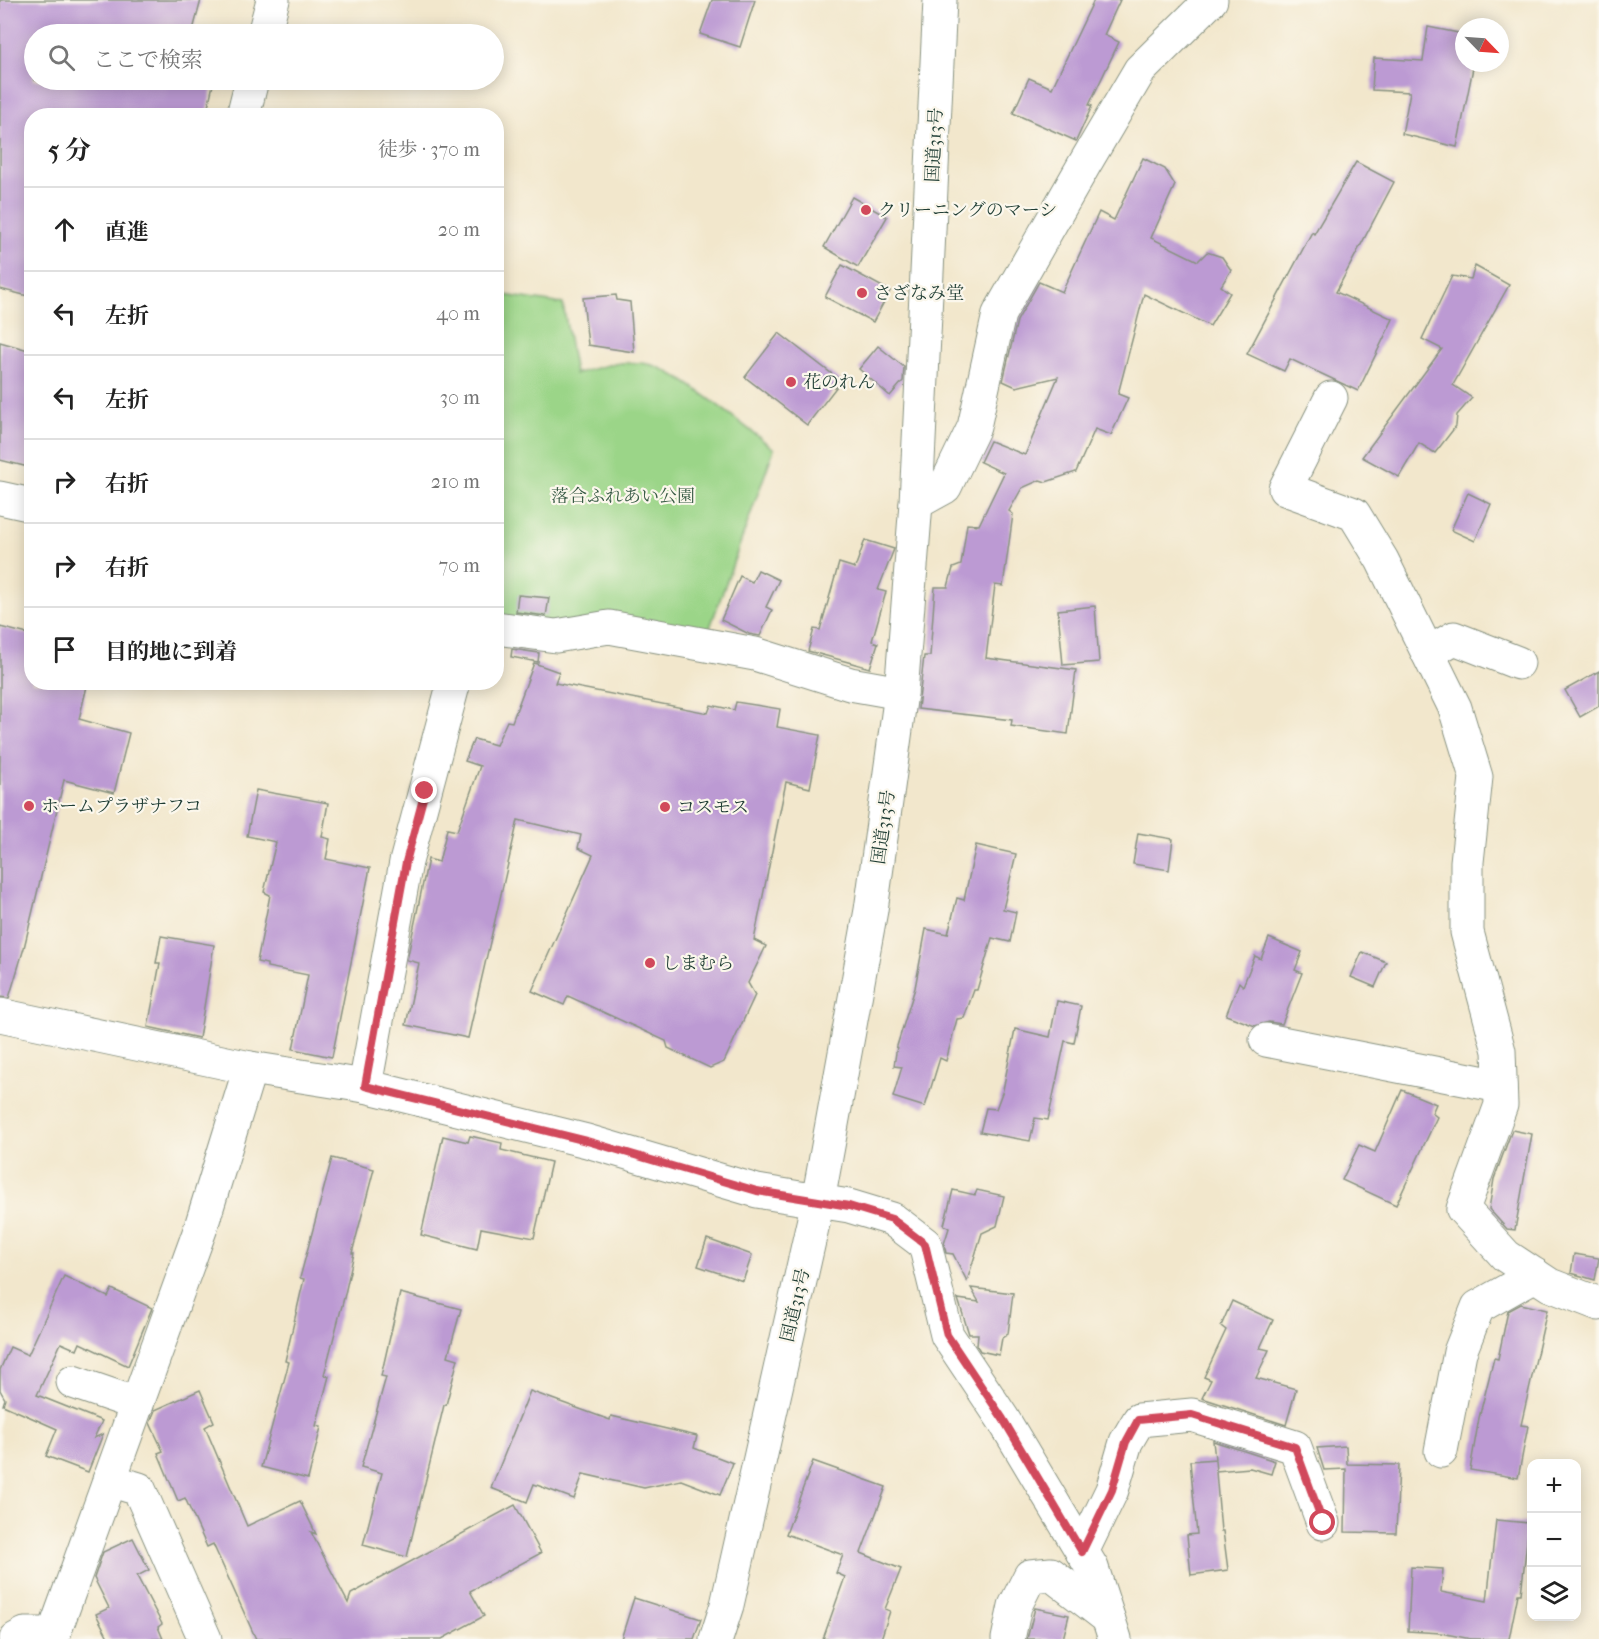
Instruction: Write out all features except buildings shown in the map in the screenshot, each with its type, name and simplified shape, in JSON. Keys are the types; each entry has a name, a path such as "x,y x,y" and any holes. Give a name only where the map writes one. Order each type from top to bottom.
{"main road":[{"path":"267,24 273,0"},
{"name":"国道313号","path":"716,1639 727,1605 818,1201 871,910 902,693 916,503 940,0"},
{"path":"916,503 945,487 974,427 999,314 1140,70 1211,0"},
{"path":"245,108 250,90"},
{"path":"1331,398 1285,489 1354,514 1382,560 1455,708 1476,777 1467,862 1467,932 1499,1052 1501,1105 1463,1209 1506,1256 1550,1285 1599,1304"},
{"path":"0,498 24,503"},
{"path":"504,629 556,636 609,627 754,654 850,684 902,693"},
{"path":"1428,653 1454,638 1518,663"},
{"path":"365,1086 406,862 452,690"},
{"path":"0,1015 250,1068 365,1086 587,1141 757,1191 849,1206 892,1219 925,1244 947,1335 1003,1419 1092,1568 1112,1628"},
{"path":"1266,1040 1500,1086"},
{"path":"16,1639 25,1634 53,1636 200,1230 250,1068"},
{"path":"1441,1451 1460,1352 1478,1307 1535,1275"},
{"path":"74,1382 137,1404"},
{"path":"1082,1552 1112,1490 1126,1442 1138,1420 1192,1415 1295,1447 1323,1523"},
{"path":"109,1480 139,1490 205,1639"},
{"path":"1008,1639 1015,1606 1030,1576 1051,1574 1112,1628"}],"green space":[{"name":"落合ふれあい公園","path":"504,295 563,304 575,374 623,363 652,365 665,370 697,390 774,449 707,636 504,620"}],"place":[{"name":"クリーニングのマーシ","path":"866,210"},
{"name":"さざなみ堂","path":"862,293"},
{"name":"花のれん","path":"791,382"},
{"name":"ホームプラザナフコ","path":"29,806"},
{"name":"コスモス","path":"665,807"},
{"name":"しまむら","path":"650,963"}],"route":[{"path":"425,791 406,862 365,1086 587,1141 757,1191 849,1206 892,1219 925,1244 947,1335 1003,1419 1082,1552 1112,1490 1126,1442 1138,1420 1192,1415 1295,1447 1323,1523"}]}
